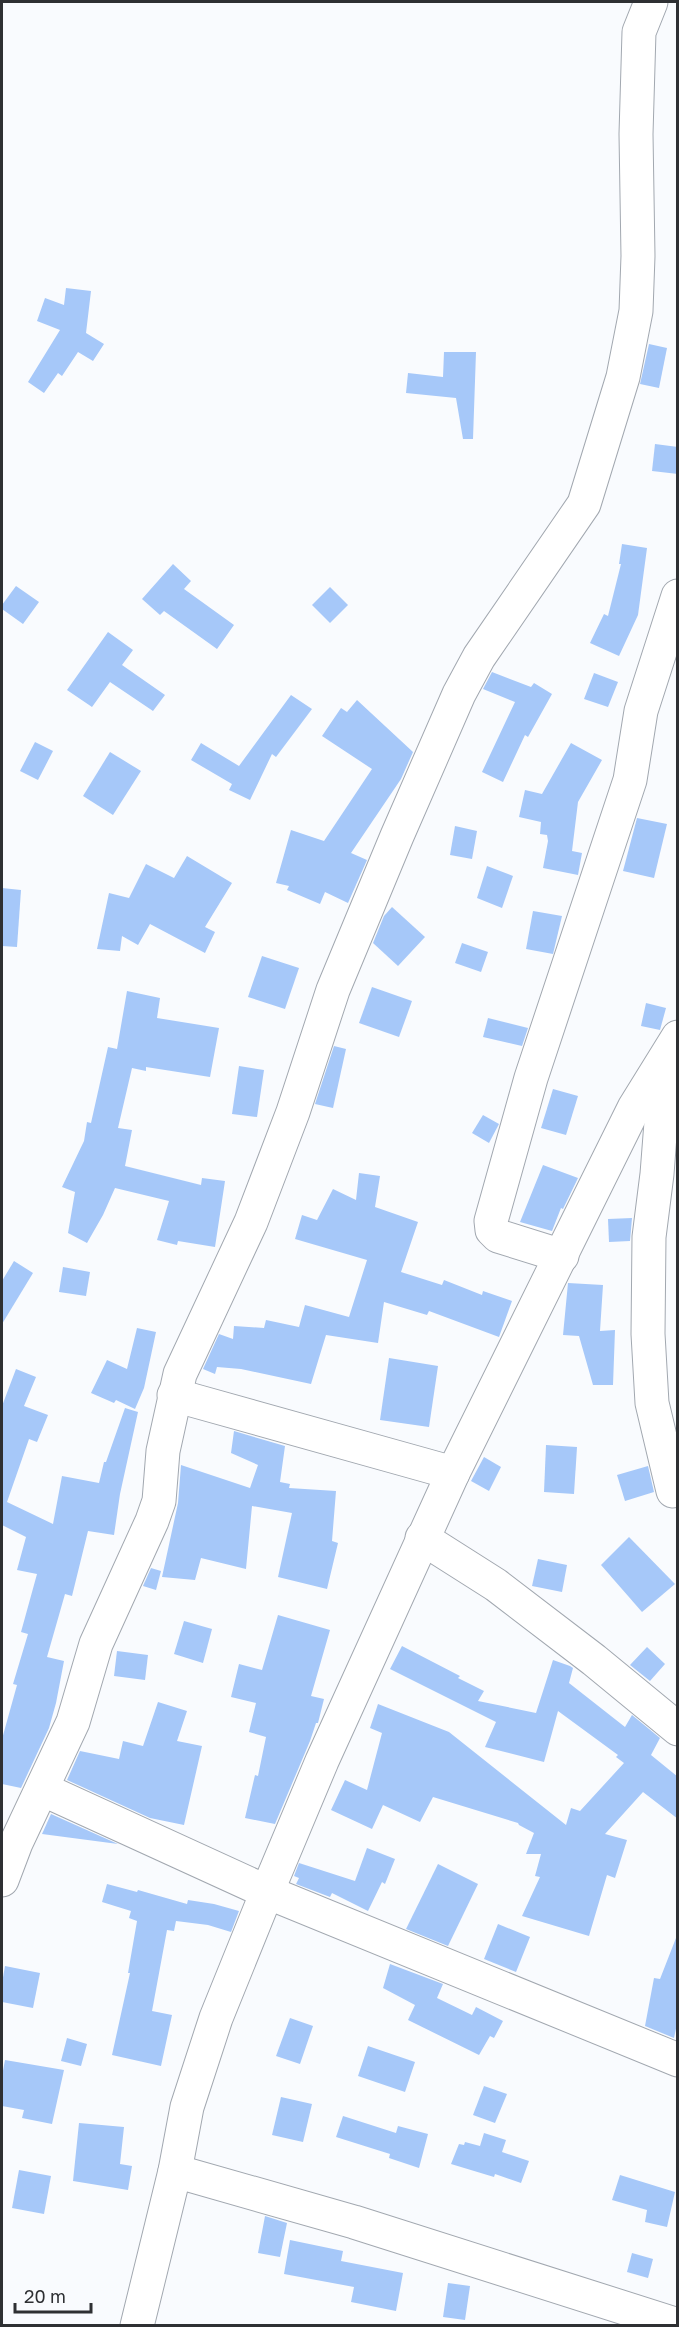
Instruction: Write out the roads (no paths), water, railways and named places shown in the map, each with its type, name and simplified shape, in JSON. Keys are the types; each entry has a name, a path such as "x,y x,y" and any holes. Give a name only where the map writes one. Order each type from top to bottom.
{"street":[{"path":"2,1880 16,1843 73,1722 96,1644 159,1501 163,1451 174,1395 194,1342 251,1222 293,1112 333,990 459,694 480,657 584,504 623,377 636,311 638,256 636,134 639,32 651,2"},
{"path":"562,1257 498,1236 492,1230 491,1221 531,1078 630,780 641,711 678,596"},
{"path":"137,2325 176,2171 187,2107 225,1997 267,1892 322,1761 453,1473 634,1108 672,1045"},
{"path":"672,1045 649,1237 648,1334 652,1403 673,1491"},
{"path":"174,1395 453,1473"},
{"path":"422,1538 496,1584 678,1729"},
{"path":"42,1789 267,1892 678,2060"},
{"path":"176,2171 354,2222 678,2325"}]}
